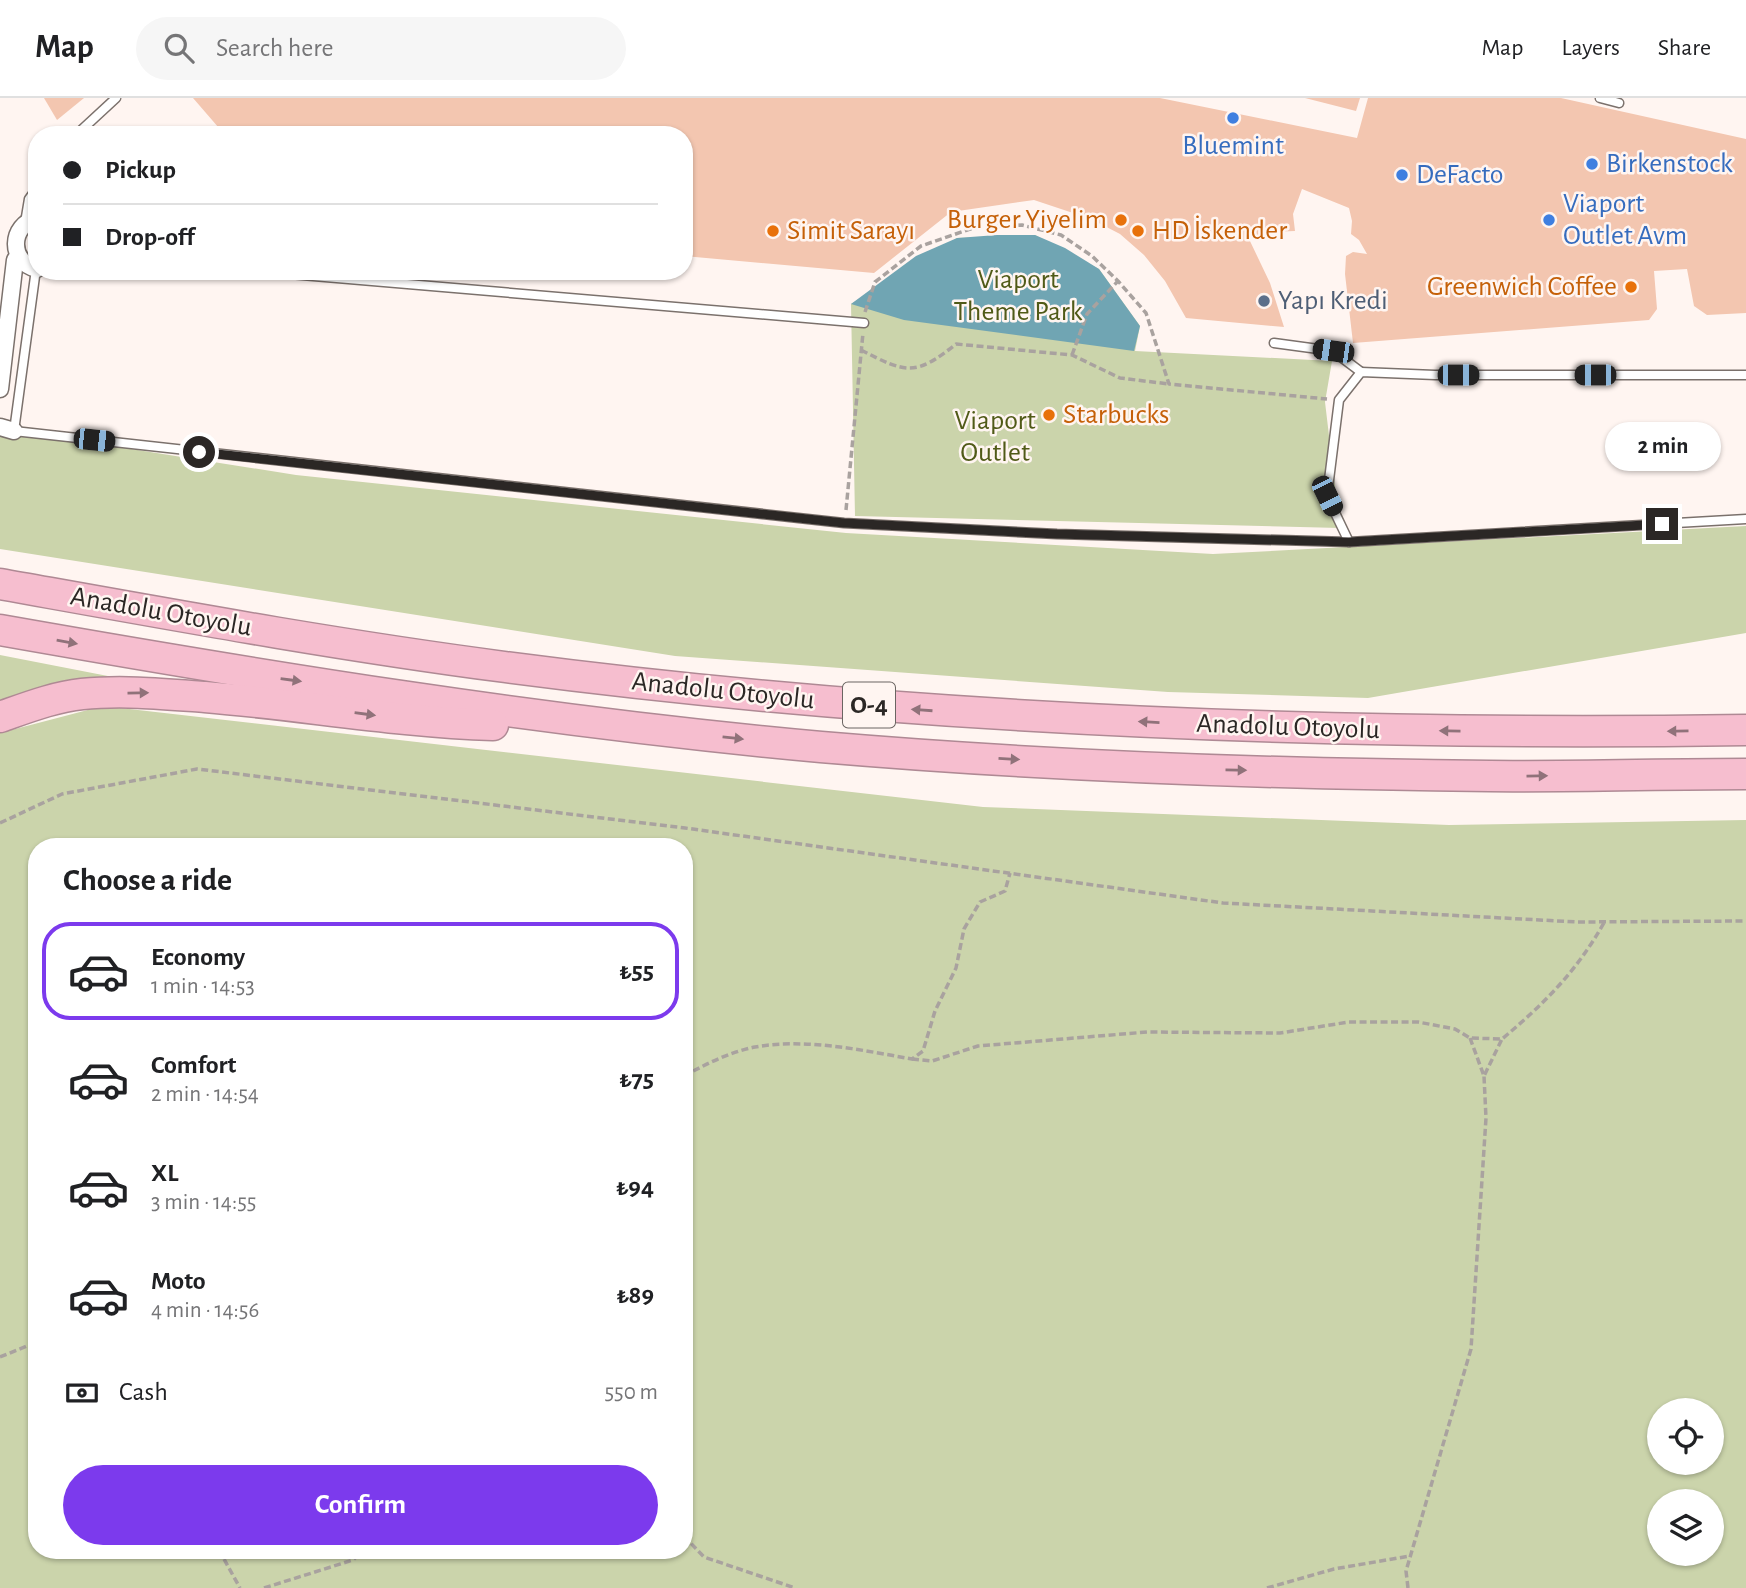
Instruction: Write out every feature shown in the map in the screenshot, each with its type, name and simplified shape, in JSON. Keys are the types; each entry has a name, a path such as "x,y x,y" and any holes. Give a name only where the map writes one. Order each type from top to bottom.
{"highway":[{"name":"Anadolu Otoyolu","path":"0,584 251,628 502,667 922,710 1248,727 1546,733 1746,730"},
{"name":"Anadolu Otoyolu","path":"0,630 264,677 665,731 848,749 1155,768 1491,776 1746,774"},
{"path":"0,717 34,705 81,694 155,693 272,702 431,723 665,731"}],"street":[{"path":"0,389 22,263 8,237 28,222"}],"lane":[{"path":"86,126 116,98"},
{"path":"1600,98 1619,103"},
{"path":"22,263 7,429 844,523 1057,534 1349,542 1746,519"},
{"path":"360,280 864,323"},
{"path":"1274,343 1333,351 1362,372 1436,375 1746,375"},
{"path":"1349,542 1327,496 1339,400 1362,372"}],"path":[{"path":"844,523 864,323 875,282 921,246 973,228 1022,225 1060,235 1091,256 1146,313 1169,384"},
{"path":"1072,355 1087,314 1118,281"},
{"path":"861,350 898,369 920,366 936,360 956,344 1072,355 1120,378 1339,400"},
{"path":"0,822 62,794 197,769 671,826 1223,903 1605,921 1746,921"},
{"path":"912,1059 923,1051 935,1011 956,968 964,929 980,902 1005,891 1010,873"},
{"path":"1484,1076 1502,1039 1549,1000 1587,955 1605,921"},
{"path":"693,1071 753,1048 792,1044 863,1050 932,1061 978,1046 1147,1032 1280,1034 1349,1022 1418,1022 1455,1029 1470,1038 1502,1039"},
{"path":"1408,1588 1406,1571 1471,1349 1486,1118 1484,1076 1470,1038"},
{"path":"0,1357 28,1346"},
{"path":"693,1545 704,1557 795,1588"},
{"path":"1267,1588 1334,1569 1410,1556"},
{"path":"224,1559 240,1588"},
{"path":"264,1588 354,1559"}],"green space":[{"name":"Viaport Outlet","path":"1035,235 1099,269 1140,326 1135,351 1332,361 1325,402 1340,528 855,516 851,304 957,238"},
{"path":"0,435 49,436 296,475 846,533 1213,554 1746,526 1746,633 1368,698 1168,692 675,656 0,549"},
{"path":"0,655 154,685 0,707"},
{"path":"103,706 983,807 1449,825 1746,820 1746,1588 0,1588 0,733"}],"water":[{"name":"Viaport Theme Park","path":"1035,235 1065,248 1099,269 1140,326 1134,351 904,320 851,304 916,256 957,238"}],"building":[{"path":"44,98 84,98 57,120"},
{"name":"Viaport Outlet Avm","path":"193,98 1160,98 1357,138 1368,98 1561,98 1746,139 1746,313 1707,315 1694,306 1687,269 1654,271 1657,309 1649,320 1353,343 1345,274 1346,256 1353,252 1367,254 1359,240 1351,234 1349,208 1302,189 1293,214 1295,231 1270,232 1249,239 1270,283 1284,327 1186,318 1165,281 1144,255 1120,234 1091,219 1034,200 951,212 874,273 693,257 693,126 217,126"},
{"path":"1305,98 1360,98 1356,111"}],"place":[{"name":"Bluemint","path":"1233,118"},
{"name":"Birkenstock","path":"1592,164"},
{"name":"DeFacto","path":"1402,175"},
{"name":"Burger Yiyelim","path":"1121,220"},
{"name":"Viaport Outlet Avm","path":"1549,220"},
{"name":"Simit Sarayı","path":"773,231"},
{"name":"HD İskender","path":"1138,231"},
{"name":"Greenwich Coffee","path":"1631,287"},
{"name":"Yapı Kredi","path":"1264,301"},
{"name":"Starbucks","path":"1049,415"}],"route":[{"path":"199,452 844,523 1057,534 1349,542 1662,524"}]}
